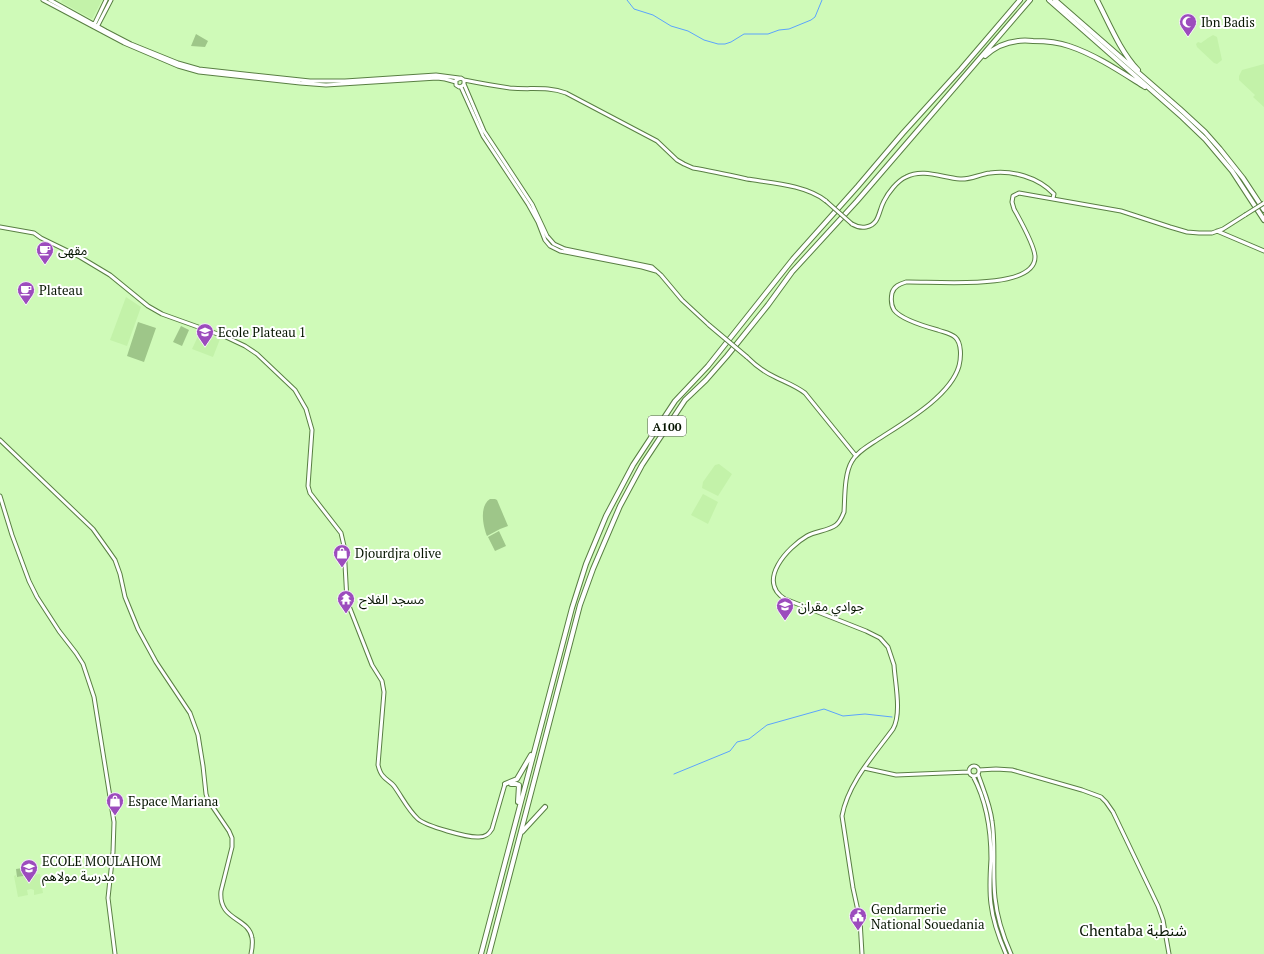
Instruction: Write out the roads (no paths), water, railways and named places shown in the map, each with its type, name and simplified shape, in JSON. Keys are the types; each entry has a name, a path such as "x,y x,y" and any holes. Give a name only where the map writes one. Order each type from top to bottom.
{"highway":[{"name":"A100","path":"481,954 562,642 581,578 606,516 626,478 647,442 674,401 708,366 793,259 1020,0"},
{"name":"A100","path":"489,954 577,616 593,569 610,528 642,464 685,400 706,380 727,356 768,305 792,272 847,213 1030,0"},
{"path":"1049,0 1154,90 1193,121 1220,149 1243,178 1264,210"},
{"path":"1054,0 1196,130 1215,150 1242,185 1264,220"},
{"path":"1097,0 1129,60 1154,90"},
{"path":"968,73 991,51 1001,45 1020,40 1046,41 1078,49 1154,90"},
{"path":"505,784 517,779 534,749"},
{"path":"505,784 518,785 518,812"},
{"path":"520,834 544,807"}],"main road":[{"path":"43,0 129,46 178,66 199,72 318,85 437,78 456,82 457,86 461,87 483,136 524,196 535,217 543,238 548,244 555,250 642,267 658,272"},
{"path":"50,0 123,40 161,57 183,65 204,70 310,81 341,81 436,75 459,78 464,82 484,131 532,204 545,233 551,241 559,247 565,249 653,268 682,300 754,364 767,373 800,389 805,393 856,456"},
{"path":"96,26 106,0"},
{"path":"96,26 111,0"},
{"path":"456,82 459,78"},
{"path":"461,87 464,82"},
{"path":"464,82 509,88 555,89 566,93 657,141 684,164 693,168 784,185 810,192 826,201 852,224 860,228 874,225 889,193 906,177 918,174 936,174 960,180 989,173 1004,172 1016,174 1027,176 1048,187 1054,194 1053,198"},
{"path":"862,954 860,920 856,907 842,816 850,794 864,768 893,729 898,718 894,665 890,652 880,638 780,596 775,588 773,580 776,568 794,546 806,536 836,525 842,517 844,512 848,473 851,462 856,456 938,396 952,381 957,372 959,363 959,346 955,337 945,332 917,323 895,311 891,299 893,290 898,285 906,282 1000,281 1029,270 1034,264 1035,254 1014,209 1012,199 1015,194 1019,193 1121,211 1188,232 1208,233 1217,232 1228,227 1264,203"},
{"path":"0,227 34,233 80,257 110,275 148,306 162,314 226,337 245,346 257,354 295,390 306,409 312,430 308,483 310,493 341,533 344,546 347,601 372,665 382,682 384,692 378,765 383,778 393,785 408,808 418,819 429,826 480,837 489,834 492,829 505,784"},
{"path":"1217,232 1258,249 1264,250"},
{"path":"0,440 93,529 115,560 127,604 144,642 190,713 198,735 208,800 230,831 232,838 232,847 220,898 226,912 249,930 252,937 251,954"},
{"path":"0,496 12,535 29,581 40,603 83,664 94,697 114,822 113,852 108,898 115,954"},
{"path":"969,772 970,767 974,765 977,767 988,803 992,821 995,855 994,889 997,914 1011,954"},
{"path":"864,768 896,775 969,772 973,776 980,790 988,817 991,903 997,930 1006,954"},
{"path":"973,776 978,772 996,769 1012,770 1101,797 1113,812 1158,906 1169,954"}],"waterway":[{"path":"627,0 634,9 653,15 671,26 688,31 704,40 718,44 731,42 744,34 768,34 779,30 789,29 811,20 815,17 822,0"},
{"path":"674,774 730,751 737,742 749,739 767,725 824,709 843,716 865,714 892,717"}],"place":[{"name":"Ibn Badis","path":"1188,37"},
{"name":"مقهى","path":"45,265"},
{"name":"Plateau","path":"26,305"},
{"name":"Ecole Plateau 1","path":"205,347"},
{"name":"Djourdjra olive","path":"342,568"},
{"name":"مسجد الفلاح","path":"346,614"},
{"name":"جوادي مقران","path":"785,621"},
{"name":"Espace Mariana","path":"115,816"},
{"name":"ECOLE MOULAHOM مدرسة مولاهم","path":"29,883"},
{"name":"Gendarmerie National Souedania","path":"858,931"}],"district":[{"name":"Chentaba شنطبة","path":"1133,930"}]}
